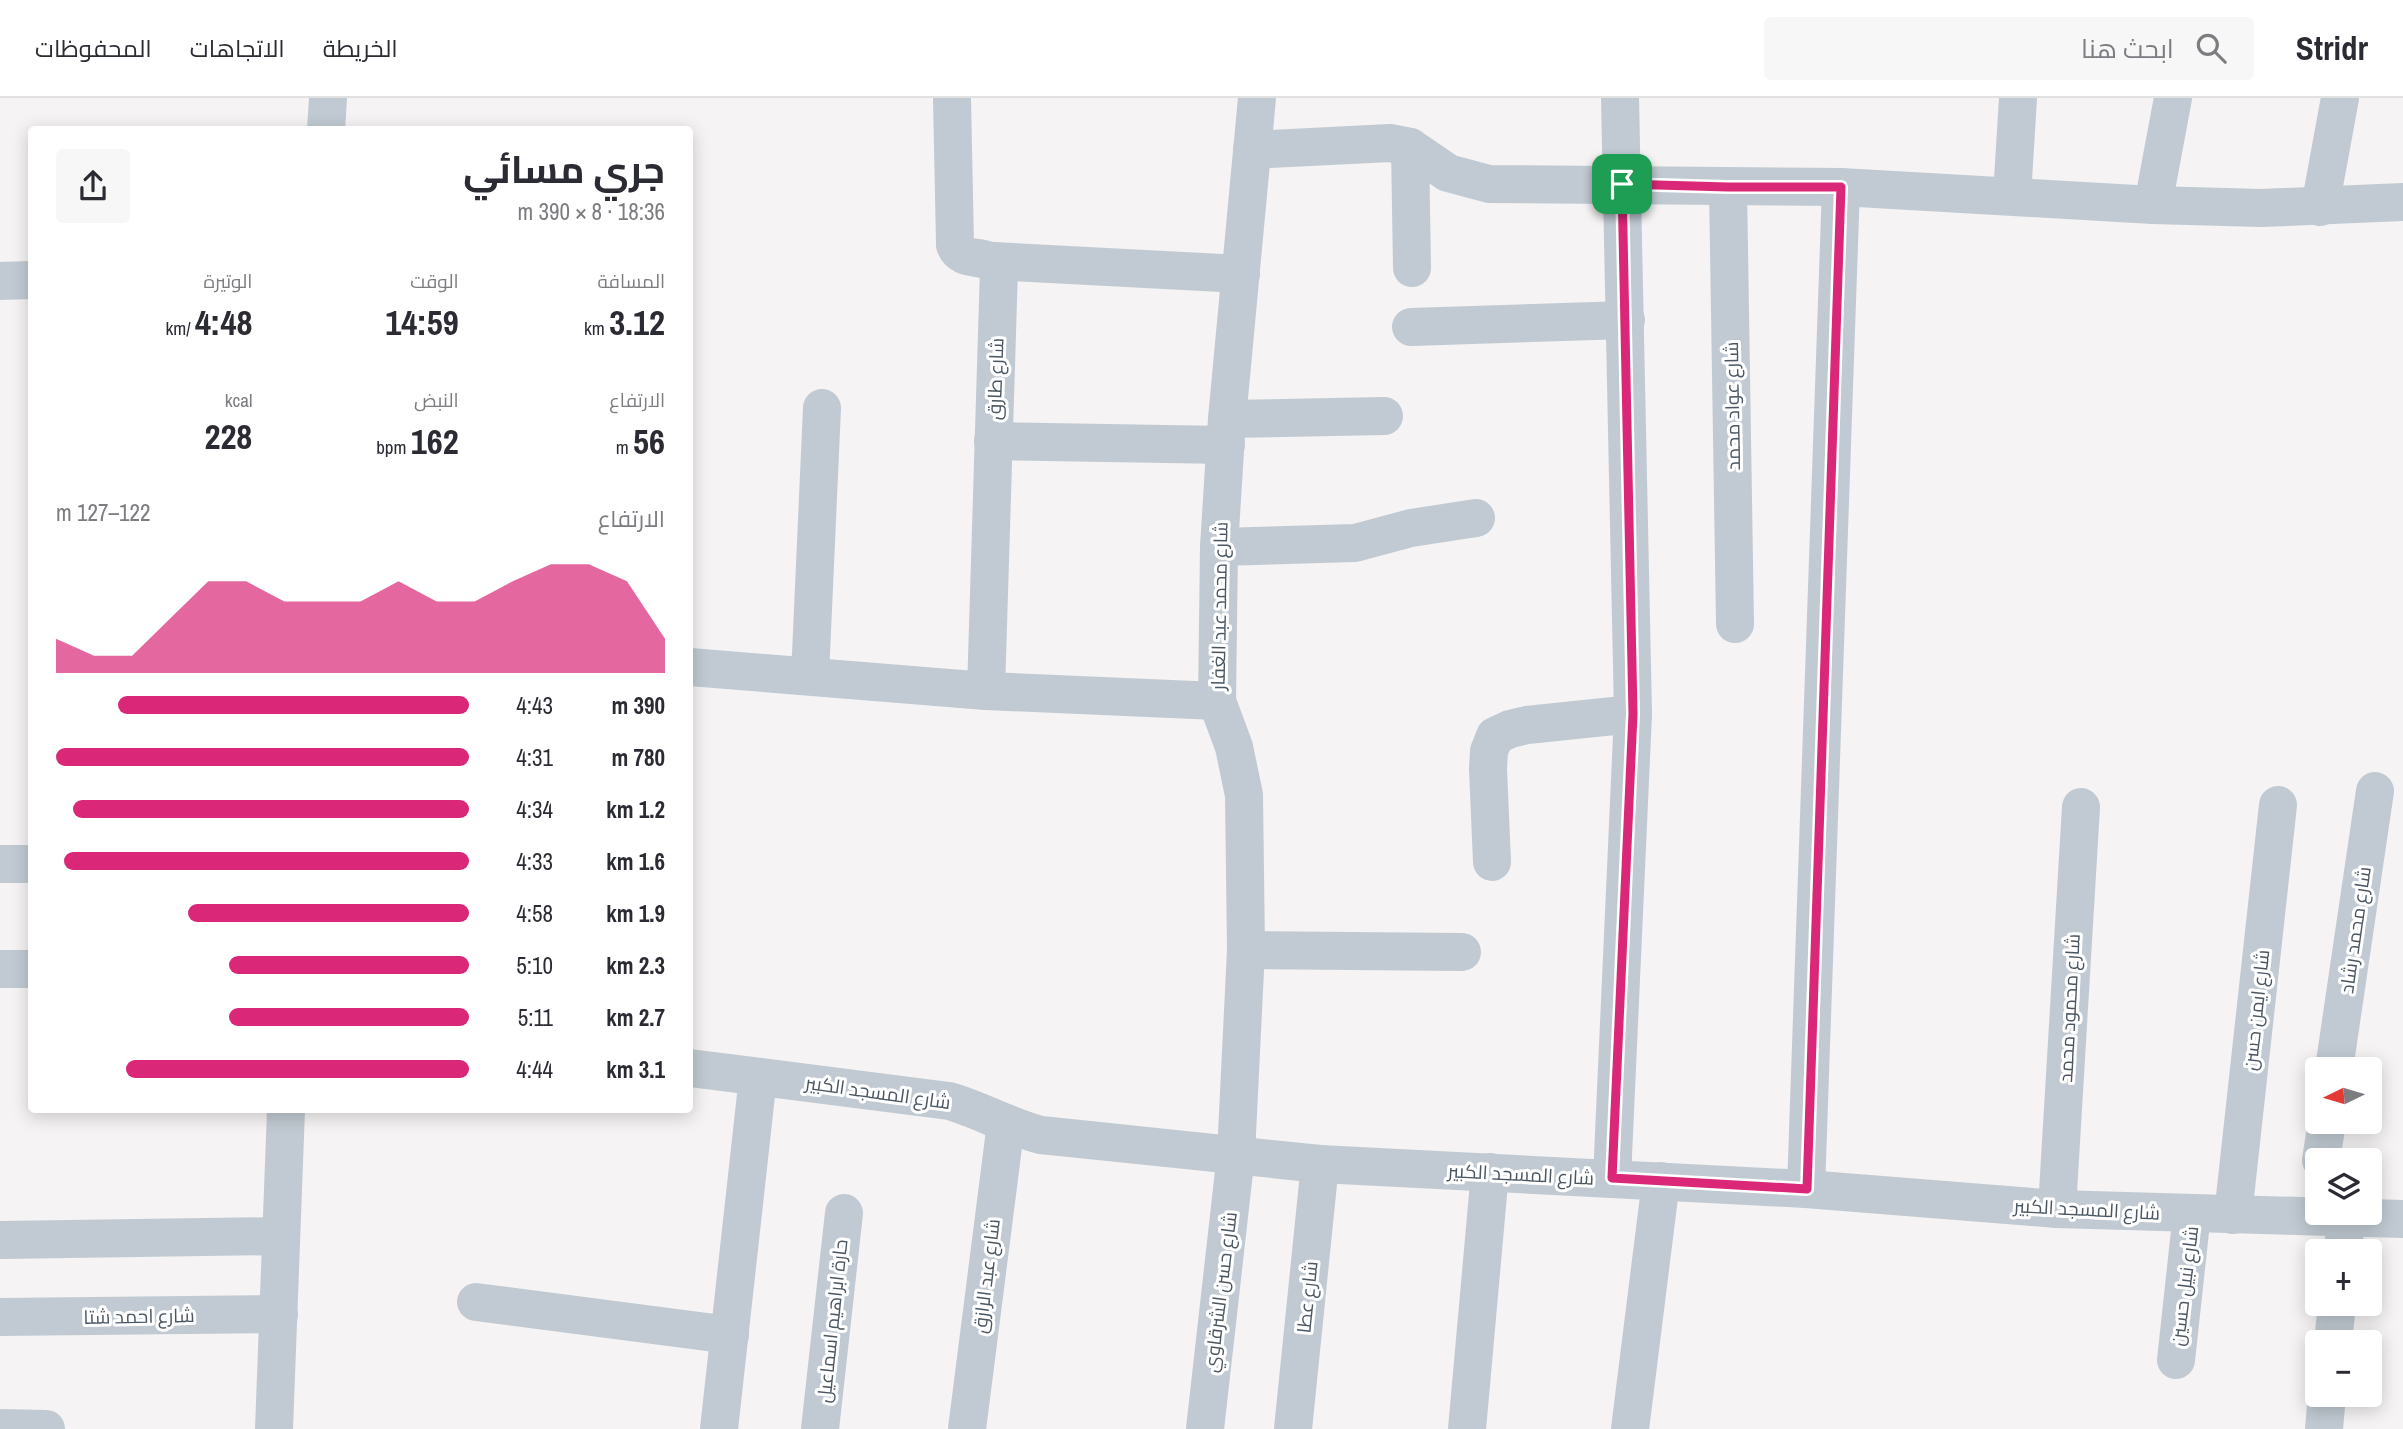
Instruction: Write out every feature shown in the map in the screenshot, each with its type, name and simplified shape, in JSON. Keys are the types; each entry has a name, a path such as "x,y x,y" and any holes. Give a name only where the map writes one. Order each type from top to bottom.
{"street":[{"path":"326,126 328,98"},
{"path":"952,98 955,244 957,251 965,256 994,261 1241,274"},
{"name":"شارع محمد عبد الغفار","path":"1236,1154 1246,950 1244,795 1234,747 1217,701 1219,547 1257,98"},
{"path":"1612,1178 1633,714 1620,98"},
{"path":"2012,196 2018,98"},
{"path":"2153,205 2173,98"},
{"path":"2320,207 2340,98"},
{"path":"1252,150 1390,143 1410,146 1448,173 1489,184 1841,187 2153,205 2320,207 2403,202"},
{"path":"1410,146 1412,268"},
{"name":"شارع عواد محمد","path":"1728,187 1735,624"},
{"path":"1807,1189 1841,187"},
{"name":"شارع طارق","path":"986,691 999,277 999,268 994,261"},
{"path":"0,281 28,280"},
{"path":"1411,327 1626,320"},
{"path":"810,676 822,408"},
{"path":"993,441 1227,432 1384,416"},
{"path":"1219,547 1355,543 1411,528 1476,518"},
{"path":"693,667 986,691 1217,701"},
{"path":"1492,862 1488,769 1489,751 1495,736 1527,725 1633,714"},
{"name":"شارع محمد رشاد","path":"2336,1057 2375,791"},
{"name":"شارع ايمن حسن","path":"2233,1215 2278,805"},
{"name":"شارع محمود محمد","path":"2057,1209 2081,807"},
{"path":"0,864 28,864"},
{"path":"1246,950 1462,952"},
{"path":"0,969 28,969"},
{"name":"شارع المسجد الكبير","path":"693,1068 949,1101 975,1108 1021,1130 1041,1135 1320,1164 1807,1189 2057,1209 2305,1217"},
{"path":"719,1429 758,1077"},
{"path":"274,1429 286,1113"},
{"name":"شارع عبد الرازق","path":"967,1429 1006,1123"},
{"name":"شارع حسن الشرقاوي","path":"1205,1429 1236,1154"},
{"name":"شارع عطا","path":"1293,1429 1320,1164"},
{"path":"1467,1429 1490,1172"},
{"path":"1630,1429 1661,1181"},
{"name":"حارة ابراهيم اسماعيل","path":"820,1429 844,1213"},
{"name":"شارع نبيل حسين","path":"2175,1360 2192,1213"},
{"name":"شارع المسجد الكبير","path":"2382,1219 2403,1219"},
{"path":"0,1240 281,1236"},
{"path":"476,1302 730,1335"},
{"name":"شارع احمد شتا","path":"0,1317 279,1314"},
{"path":"2324,1429 2327,1407"},
{"path":"0,1428 47,1429"}],"route":[{"path":"1622,184 1841,187 1807,1189 1612,1178 1633,714 1622,184"}]}
